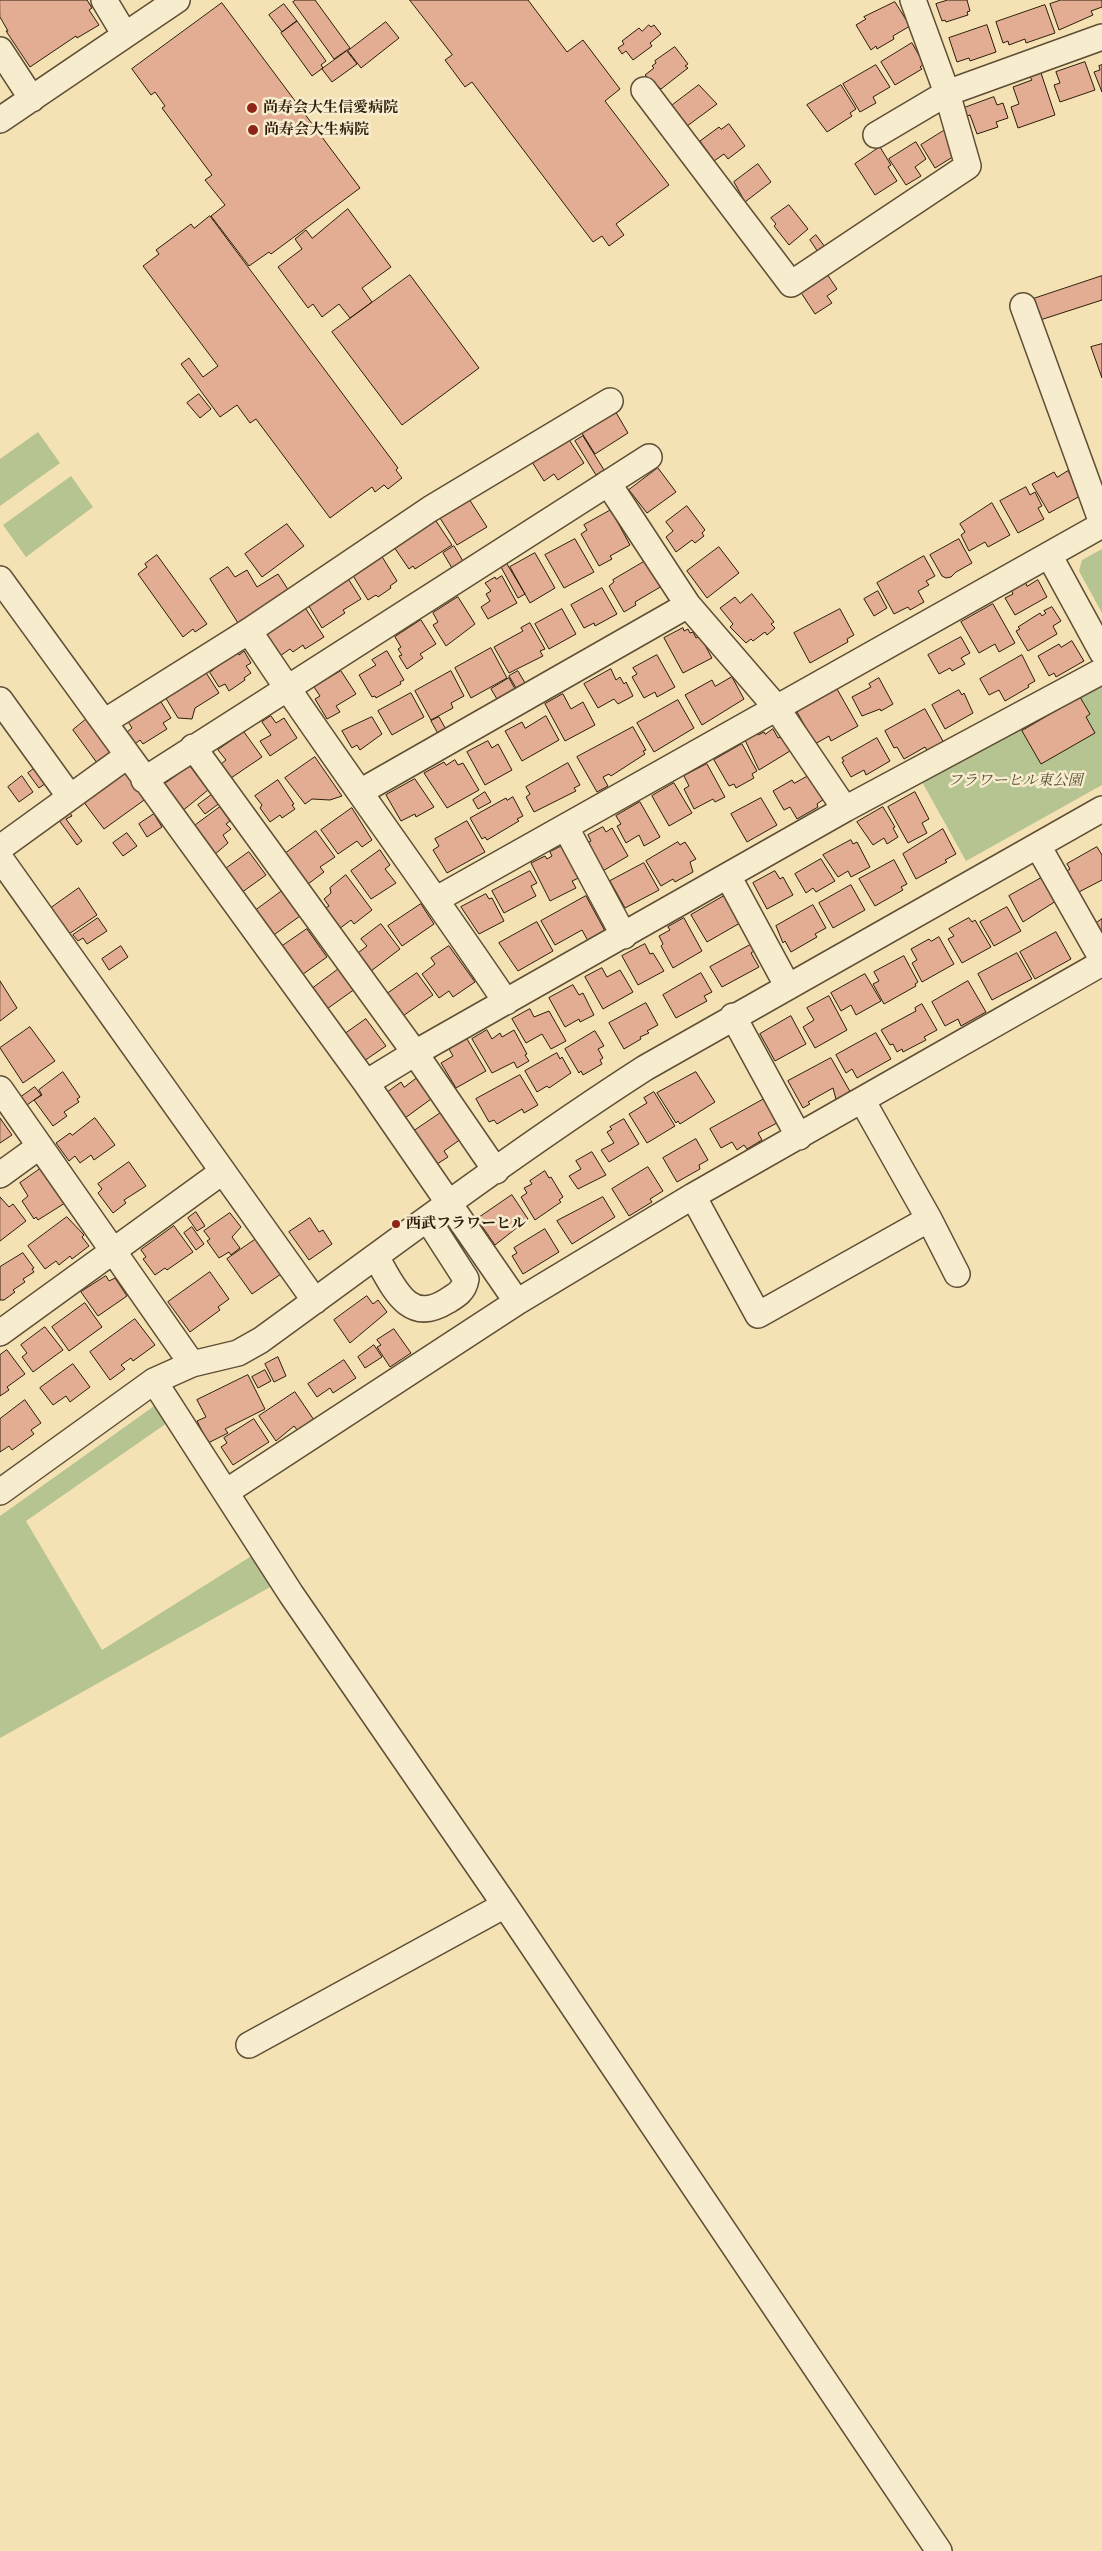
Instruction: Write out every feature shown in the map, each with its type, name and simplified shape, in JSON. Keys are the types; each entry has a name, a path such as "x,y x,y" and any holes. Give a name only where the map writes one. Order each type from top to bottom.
{"street":[{"path":"104,0 125,35"},
{"path":"0,120 177,0"},
{"path":"644,90 791,284 968,166 947,93 912,0"},
{"path":"876,135 947,93 1102,37"},
{"path":"0,50 32,99"},
{"path":"437,899 566,828 776,707 1102,524 1023,306"},
{"path":"104,722 249,630 430,509 610,401"},
{"path":"144,780 286,687 649,457"},
{"path":"608,483 688,605 776,707 845,809"},
{"path":"1049,555 1102,652"},
{"path":"0,579 144,780 366,1083 517,1302"},
{"path":"360,792 688,605"},
{"path":"249,630 286,687 437,899 506,1002"},
{"path":"366,1083 415,1053 845,809 1102,671"},
{"path":"0,700 70,797"},
{"path":"193,747 415,1053 496,1171"},
{"path":"0,848 127,756"},
{"path":"0,1492 154,1382 192,1364 238,1353 261,1340 596,1100 733,1016 788,987 1102,809"},
{"path":"566,828 624,936"},
{"path":"226,1492 517,1302 693,1196 799,1137 1102,961 1038,846"},
{"path":"0,858 315,1301"},
{"path":"728,876 788,987"},
{"path":"733,1016 799,1137"},
{"path":"0,1089 192,1364"},
{"path":"862,1100 929,1219 957,1274"},
{"path":"0,1175 40,1146"},
{"path":"0,1333 222,1172"},
{"path":"693,1196 758,1315 929,1219"},
{"path":"376,1257 400,1297 407,1304 418,1309 438,1307 461,1292 466,1278 428,1220"},
{"path":"154,1382 291,1594 505,1905 939,2551"},
{"path":"249,2045 505,1905"}],"green space":[{"path":"38,432 60,463 0,506 0,459"},
{"path":"71,476 93,507 26,557 3,525"},
{"path":"1102,549 1102,613 1079,571 1082,560"},
{"name":"フラワーヒル東公園","path":"1102,679 1102,785 966,861 921,780"},
{"path":"157,1404 167,1423 26,1521 102,1650 253,1555 272,1586 0,1738 0,1516"}],"building":[{"path":"0,0 87,0 92,8 89,10 99,25 77,38 76,36 30,67 6,31 8,31 0,17"},
{"path":"296,0 315,0 350,48 334,59 293,2"},
{"path":"410,0 528,0 567,52 583,40 620,89 605,101 669,185 616,224 624,235 609,246 602,236 593,242 472,82 465,87 445,60 452,55"},
{"path":"948,0 967,0 970,11 967,12 968,15 946,22 945,20 942,21 936,4"},
{"path":"1061,0 1102,0 1102,7 1091,11 1093,15 1059,30 1050,4"},
{"path":"895,2 910,26 893,36 894,39 877,49 876,46 871,50 856,25 866,19 864,17"},
{"path":"222,3 360,188 271,254 269,252 249,266 211,216 225,205 205,180 212,175 162,108 165,106 155,92 151,95 132,69"},
{"path":"284,4 297,21 282,32 269,15"},
{"path":"1045,5 1055,33 1026,43 1025,39 1009,45 1008,41 1003,43 996,22"},
{"path":"297,21 326,61 321,65 323,68 312,76 281,33"},
{"path":"386,22 399,38 361,68 348,51"},
{"path":"649,25 651,27 654,25 661,34 650,43 652,46 633,60 626,51 622,54 618,48 624,44 622,41 639,28 642,31"},
{"path":"987,25 996,52 970,61 969,58 957,62 949,38"},
{"path":"912,43 924,64 920,67 922,69 895,85 881,62"},
{"path":"675,47 688,64 685,66 688,68 661,89 645,75 654,68 652,66 656,63 655,61"},
{"path":"347,51 357,64 332,82 322,69"},
{"path":"1085,62 1095,90 1060,102 1054,85 1060,83 1056,72"},
{"path":"876,65 890,87 873,97 876,103 860,112 843,84"},
{"path":"1102,65 1102,92 1094,72 1100,70 1099,66"},
{"path":"1041,73 1055,115 1018,128 1011,107 1019,104 1013,87 1032,80 1030,77"},
{"path":"699,85 717,104 683,129 670,107"},
{"path":"841,85 856,109 850,113 852,116 827,132 807,105"},
{"path":"994,97 997,105 1003,103 1008,118 996,122 998,127 977,134 970,115 967,116 964,108"},
{"path":"729,124 745,146 728,159 724,154 714,161 700,141 719,127 721,129"},
{"path":"945,130 959,153 935,168 921,145"},
{"path":"916,142 926,159 915,167 921,176 906,185 889,159"},
{"path":"880,147 891,165 888,167 897,181 875,195 855,164"},
{"path":"758,164 771,182 745,202 734,182"},
{"path":"789,205 808,229 789,245 774,226 776,224 771,218"},
{"path":"348,209 391,267 362,288 372,302 350,318 339,304 322,317 313,304 308,308 278,267 302,249 295,239 306,230 312,238"},
{"path":"210,216 398,468 396,470 402,478 388,489 384,485 375,492 372,487 330,518 256,419 250,423 237,405 220,417 181,364 189,358 203,377 218,366 143,266 159,254 156,250 191,224 194,228"},
{"path":"816,235 825,247 818,252 810,240"},
{"path":"827,274 837,289 827,296 832,303 815,314 800,291"},
{"path":"410,275 479,368 402,425 332,332"},
{"path":"1102,276 1102,300 1034,322 1027,301"},
{"path":"1102,344 1102,378 1091,347"},
{"path":"199,394 211,409 200,418 187,403"},
{"path":"614,409 628,433 595,454 580,430"},
{"path":"566,435 584,463 558,480 554,474 544,481 532,462"},
{"path":"583,436 604,470 596,475 575,441"},
{"path":"658,468 676,492 647,513 629,490"},
{"path":"1068,471 1082,495 1049,513 1032,484 1054,472 1057,477"},
{"path":"1026,487 1030,495 1035,492 1042,506 1038,508 1044,519 1018,533 1000,501"},
{"path":"469,499 487,527 457,545 440,518"},
{"path":"992,503 1010,535 988,547 985,542 969,551 961,535 965,532 960,524"},
{"path":"687,506 705,530 702,533 704,536 695,543 692,540 676,552 666,537 673,531 666,522"},
{"path":"611,510 630,545 610,556 612,559 599,566 581,534 587,530 584,525"},
{"path":"436,521 452,545 415,569 413,566 409,569 394,547"},
{"path":"287,524 304,546 262,577 245,554"},
{"path":"575,539 594,572 564,588 545,555"},
{"path":"959,539 972,563 951,577 946,578 942,576 930,555"},
{"path":"454,546 463,561 452,568 443,553"},
{"path":"719,547 739,573 707,598 687,571"},
{"path":"535,553 555,588 530,603 510,567"},
{"path":"157,555 207,624 195,632 193,629 183,637 138,574 147,567 145,564"},
{"path":"381,555 397,581 378,597 376,595 368,600 352,574"},
{"path":"924,556 935,576 926,581 929,585 918,591 924,602 910,610 908,607 894,614 877,583"},
{"path":"647,560 662,586 635,602 636,605 624,612 609,586 614,582 613,580"},
{"path":"507,564 525,594 518,598 501,567"},
{"path":"228,567 235,577 247,570 257,587 278,574 289,591 238,623 210,579"},
{"path":"502,576 517,603 488,619 481,607 490,601 486,594 491,591 485,583 495,577 496,579"},
{"path":"347,577 361,599 343,610 345,613 322,628 307,603"},
{"path":"1038,580 1047,597 1015,615 1005,598 1013,594 1011,589 1025,581 1027,586"},
{"path":"602,588 617,614 595,626 594,623 584,628 571,605"},
{"path":"878,591 887,608 874,616 864,599"},
{"path":"752,594 774,622 771,624 775,628 767,635 765,632 753,641 751,639 746,643 730,627 733,624 720,608 735,597 740,603"},
{"path":"458,597 475,624 446,646 433,625 438,622 433,613"},
{"path":"993,604 1015,643 999,652 995,644 979,653 961,622"},
{"path":"304,606 324,637 305,649 303,645 293,652 290,649 280,656 264,631"},
{"path":"1052,607 1061,621 1053,626 1057,634 1028,651 1016,631 1020,629 1018,627 1040,613 1042,616 1046,613 1044,611"},
{"path":"562,609 576,634 549,649 535,624"},
{"path":"840,609 854,635 847,639 848,642 810,663 794,633"},
{"path":"421,620 436,644 420,654 423,658 407,669 399,656 402,655 398,649 401,647 395,637"},
{"path":"530,623 545,649 540,651 543,656 509,673 494,647 523,631 521,628"},
{"path":"683,628 684,631 688,629 690,633 693,632 696,638 700,636 712,658 683,673 664,638"},
{"path":"961,637 970,653 961,658 965,664 952,671 950,668 939,674 928,655"},
{"path":"1072,641 1084,661 1056,677 1054,673 1049,676 1038,656 1059,644 1061,647"},
{"path":"491,648 507,678 471,698 455,668"},
{"path":"236,650 239,655 244,651 251,663 246,666 251,673 244,678 245,680 229,691 225,684 219,687 210,673"},
{"path":"387,651 404,680 400,682 401,684 376,698 375,696 372,697 359,675 376,665 372,660"},
{"path":"657,655 675,687 657,697 655,692 644,698 632,677 637,674 633,668"},
{"path":"1022,655 1035,681 1028,685 1029,687 1005,701 999,690 989,695 980,679"},
{"path":"203,668 219,693 195,708 192,719 178,718 162,692"},
{"path":"611,669 616,680 620,677 624,684 626,682 633,696 618,704 614,699 598,708 584,684"},
{"path":"341,671 356,694 336,706 340,712 327,719 315,699 320,696 314,687"},
{"path":"451,671 464,696 451,703 453,708 431,720 415,691"},
{"path":"518,671 528,688 519,693 509,676"},
{"path":"732,677 744,699 702,725 685,695 712,680 715,686"},
{"path":"509,678 518,694 500,704 491,689"},
{"path":"879,678 893,704 881,711 880,709 862,716 852,697 871,687 869,684"},
{"path":"837,689 858,726 831,741 829,736 815,744 797,712"},
{"path":"959,690 962,695 964,693 973,713 945,729 932,705"},
{"path":"411,693 424,717 392,735 378,711"},
{"path":"563,694 571,709 583,702 595,725 565,741 545,704"},
{"path":"1080,697 1090,714 1086,717 1095,733 1041,764 1022,731"},
{"path":"678,700 694,728 654,752 637,723"},
{"path":"161,702 171,718 163,723 167,729 143,744 140,740 135,744 127,732 132,728 127,720 151,705 152,707"},
{"path":"925,709 944,743 928,752 925,747 904,759 897,747 894,748 885,731"},
{"path":"271,716 276,723 284,718 297,738 270,756 260,741 271,735 262,722"},
{"path":"546,716 559,740 522,761 505,731 522,722 525,728"},
{"path":"89,717 113,750 100,767 73,730"},
{"path":"372,717 382,734 360,750 357,745 352,748 342,731"},
{"path":"439,717 448,733 440,737 431,721"},
{"path":"633,727 646,750 643,751 645,754 611,776 609,774 603,777 608,786 597,792 577,757"},
{"path":"773,729 778,738 781,737 790,751 759,770 745,740 757,733 758,735 764,732 765,734"},
{"path":"244,732 262,757 231,778 221,764 226,760 218,750"},
{"path":"877,738 890,761 866,775 864,770 851,777 842,762 844,761 842,758"},
{"path":"488,741 492,748 498,744 512,770 485,785 467,752"},
{"path":"742,744 757,771 752,774 754,778 736,788 734,784 729,786 714,760"},
{"path":"315,757 342,796 330,800 312,799 305,804 285,778"},
{"path":"455,760 458,765 463,763 479,790 447,808 424,773 444,762 446,765"},
{"path":"568,763 580,785 574,788 576,791 534,812 526,797 530,794 526,787"},
{"path":"707,764 725,797 715,802 713,799 694,809 684,789 689,786 684,776"},
{"path":"190,766 208,790 181,812 162,786"},
{"path":"35,768 46,783 39,788 28,773"},
{"path":"121,773 132,775 147,798 104,829 83,801"},
{"path":"810,775 824,799 817,804 818,807 797,819 790,807 784,810 773,791 792,780 794,783"},
{"path":"22,776 33,792 19,802 8,787"},
{"path":"415,779 434,807 416,817 415,814 401,821 386,795"},
{"path":"278,780 294,804 292,805 295,809 282,818 280,815 270,822 260,808 262,805 255,796"},
{"path":"674,783 692,813 669,826 652,796"},
{"path":"485,792 491,802 478,809 473,800"},
{"path":"915,792 929,819 922,823 927,833 908,843 888,807"},
{"path":"214,793 221,802 205,814 198,805"},
{"path":"513,797 523,816 517,819 519,821 487,840 485,837 482,839 470,818 506,798 507,800"},
{"path":"761,798 777,825 747,842 731,814"},
{"path":"640,802 660,837 644,846 639,835 626,843 617,826 621,824 616,816"},
{"path":"220,807 230,821 226,824 231,829 223,835 228,843 214,855 193,827"},
{"path":"883,807 895,827 893,828 898,837 887,844 884,838 873,845 857,822"},
{"path":"352,808 372,840 362,847 357,841 338,854 321,830"},
{"path":"69,811 72,816 66,819 82,841 77,845 58,819"},
{"path":"154,814 162,827 147,837 139,824"},
{"path":"467,821 485,852 447,873 433,850 439,846 435,839"},
{"path":"603,827 606,832 612,828 628,856 601,872 585,844 591,841 588,835"},
{"path":"943,829 956,854 945,860 947,862 916,879 903,854"},
{"path":"316,831 335,857 320,867 324,872 308,884 286,853"},
{"path":"127,833 137,846 123,856 113,843"},
{"path":"851,840 853,844 857,842 870,867 851,877 848,871 838,877 823,855"},
{"path":"678,842 680,845 685,842 696,859 690,862 693,872 675,882 673,879 661,886 646,861"},
{"path":"564,845 583,876 572,881 576,888 550,901 531,863 545,856 547,859 552,856 550,852"},
{"path":"1097,847 1102,855 1102,880 1077,893 1065,872 1070,869 1067,864"},
{"path":"380,850 390,865 385,869 396,883 371,899 351,871"},
{"path":"249,852 266,875 241,893 224,870"},
{"path":"821,859 835,881 816,892 813,888 806,893 795,874"},
{"path":"894,860 907,884 901,887 903,890 875,906 859,879"},
{"path":"644,863 659,890 625,908 610,881"},
{"path":"530,871 537,883 531,886 536,896 504,913 492,891"},
{"path":"775,871 780,879 783,877 793,895 767,909 753,883"},
{"path":"346,875 372,910 354,924 351,920 339,929 324,909 329,906 324,899 331,893 330,888"},
{"path":"1043,877 1056,901 1023,922 1009,896"},
{"path":"851,885 865,910 833,928 819,903"},
{"path":"79,888 97,915 69,934 51,908"},
{"path":"282,891 300,916 271,937 252,913"},
{"path":"486,894 489,899 492,898 504,921 479,934 461,907"},
{"path":"586,896 605,931 588,941 582,930 555,945 541,921"},
{"path":"724,896 740,923 707,942 691,915"},
{"path":"421,904 434,924 402,946 388,926"},
{"path":"813,905 826,928 815,934 817,937 791,952 785,941 783,943 776,926"},
{"path":"1007,907 1021,931 994,946 980,922"},
{"path":"98,918 107,931 87,944 83,938 78,941 73,935"},
{"path":"684,918 702,951 673,968 661,946 663,944 659,936 670,930 668,927"},
{"path":"969,918 972,922 975,920 991,947 962,963 948,939 954,936 949,929"},
{"path":"1102,919 1102,936 1095,924"},
{"path":"537,922 553,951 518,971 499,943"},
{"path":"381,924 400,949 371,971 358,953 367,946 361,939"},
{"path":"307,929 327,957 299,977 278,949"},
{"path":"1056,932 1071,959 1035,979 1020,952"},
{"path":"939,937 954,964 922,982 912,963 917,960 911,949 929,939 931,941"},
{"path":"645,944 650,954 653,953 664,971 638,985 622,956"},
{"path":"750,945 754,951 751,953 759,967 722,987 710,967"},
{"path":"121,946 128,957 109,970 102,959"},
{"path":"449,946 475,982 453,997 449,991 439,998 422,974 435,964 431,958"},
{"path":"1017,953 1032,979 992,1000 978,974"},
{"path":"904,956 918,982 915,984 916,986 884,1004 873,984 879,981 874,972"},
{"path":"340,968 355,989 324,1011 309,991"},
{"path":"602,968 607,977 620,970 633,992 603,1009 585,977"},
{"path":"417,973 433,995 400,1018 384,996"},
{"path":"701,973 712,992 704,996 707,1001 676,1018 663,995"},
{"path":"865,974 881,1001 856,1015 851,1005 841,1011 831,993"},
{"path":"0,981 17,1008 0,1021"},
{"path":"968,981 986,1012 961,1026 958,1019 945,1026 932,1002"},
{"path":"573,985 579,995 583,993 594,1015 580,1022 579,1019 565,1027 549,998"},
{"path":"829,996 847,1030 815,1048 803,1027 814,1020 807,1008"},
{"path":"646,1003 658,1025 647,1031 649,1033 640,1037 641,1039 624,1049 609,1023"},
{"path":"922,1004 937,1030 924,1037 926,1040 903,1052 902,1049 897,1052 893,1044 890,1045 881,1030 916,1011 915,1008"},
{"path":"530,1009 534,1017 549,1011 566,1041 551,1049 542,1034 526,1043 512,1019"},
{"path":"791,1016 806,1044 775,1061 760,1034"},
{"path":"366,1019 386,1046 361,1063 342,1036"},
{"path":"30,1027 55,1061 23,1083 0,1048"},
{"path":"487,1030 492,1039 500,1033 502,1037 514,1030 529,1061 517,1068 514,1062 492,1073 472,1039"},
{"path":"595,1031 604,1046 598,1049 603,1058 600,1060 602,1064 583,1075 581,1071 579,1073 565,1049"},
{"path":"876,1033 891,1059 857,1078 852,1069 846,1073 836,1055"},
{"path":"467,1039 486,1071 456,1088 441,1063 453,1056 449,1049"},
{"path":"557,1053 560,1059 562,1057 571,1073 549,1088 547,1086 537,1092 525,1071"},
{"path":"831,1058 852,1095 837,1103 833,1088 808,1102 810,1104 803,1108 788,1081"},
{"path":"63,1072 80,1097 77,1099 79,1102 64,1112 67,1116 53,1126 34,1100 42,1095 39,1090"},
{"path":"696,1072 715,1102 680,1124 678,1121 676,1123 657,1093"},
{"path":"520,1075 538,1105 524,1113 522,1109 497,1124 494,1120 489,1122 476,1099"},
{"path":"417,1078 431,1099 401,1121 383,1095 401,1082 404,1087"},
{"path":"35,1087 41,1095 27,1105 21,1097"},
{"path":"654,1092 675,1126 647,1143 629,1114 647,1103 644,1098"},
{"path":"764,1099 777,1123 758,1133 762,1140 747,1149 744,1145 737,1150 732,1142 721,1148 710,1129"},
{"path":"442,1112 461,1139 444,1151 448,1157 434,1166 411,1133"},
{"path":"0,1118 12,1135 0,1143"},
{"path":"95,1118 115,1145 94,1160 91,1155 80,1163 75,1156 69,1161 56,1143 70,1133 72,1135"},
{"path":"624,1119 639,1144 609,1162 601,1150 614,1143 607,1132 612,1129 610,1127"},
{"path":"696,1139 708,1160 699,1165 700,1169 677,1182 663,1158"},
{"path":"592,1152 606,1175 578,1189 569,1176 581,1169 576,1161"},
{"path":"129,1162 146,1186 124,1200 126,1203 113,1213 98,1193 102,1189 98,1184"},
{"path":"648,1167 663,1191 650,1199 652,1202 629,1216 612,1189"},
{"path":"40,1169 65,1203 38,1220 36,1217 34,1219 22,1201 28,1196 20,1183"},
{"path":"545,1171 549,1178 551,1177 563,1197 559,1200 561,1202 535,1220 521,1197 527,1193 524,1188 532,1184 530,1181"},
{"path":"512,1195 528,1219 495,1245 477,1219"},
{"path":"0,1197 9,1207 13,1204 26,1221 0,1241"},
{"path":"603,1197 615,1217 572,1244 557,1221"},
{"path":"196,1212 205,1226 197,1231 188,1218"},
{"path":"230,1213 241,1227 232,1237 240,1248 231,1255 229,1252 219,1258 207,1241 210,1239 204,1231"},
{"path":"67,1217 84,1235 82,1237 89,1246 72,1259 70,1256 59,1265 56,1261 45,1269 28,1246"},
{"path":"310,1218 319,1232 323,1230 332,1244 309,1260 289,1232"},
{"path":"174,1226 193,1252 167,1270 165,1268 155,1275 143,1259 146,1257 141,1250"},
{"path":"192,1227 204,1244 196,1250 184,1233"},
{"path":"545,1229 559,1252 523,1274 512,1256 517,1253 514,1248"},
{"path":"256,1239 281,1274 252,1294 227,1259"},
{"path":"23,1253 34,1268 32,1269 34,1272 23,1279 25,1282 13,1290 15,1292 4,1300 0,1300 0,1267"},
{"path":"210,1272 229,1299 218,1307 220,1310 190,1332 168,1302"},
{"path":"106,1276 109,1281 115,1278 127,1296 98,1316 81,1292"},
{"path":"367,1296 373,1304 378,1300 387,1312 350,1343 334,1320"},
{"path":"85,1303 102,1327 69,1351 52,1327"},
{"path":"135,1319 155,1345 133,1361 131,1358 121,1365 125,1369 110,1380 90,1352"},
{"path":"45,1327 63,1350 33,1372 22,1357 27,1353 21,1345"},
{"path":"394,1329 411,1353 390,1367 377,1347 381,1345 377,1340"},
{"path":"374,1345 382,1357 365,1368 358,1357"},
{"path":"7,1350 25,1374 7,1387 9,1390 0,1396 0,1355"},
{"path":"278,1357 286,1376 274,1382 265,1364"},
{"path":"344,1360 356,1378 333,1393 330,1388 317,1397 308,1384"},
{"path":"73,1364 90,1387 70,1402 66,1396 53,1405 40,1388"},
{"path":"265,1370 271,1381 258,1388 252,1377"},
{"path":"248,1375 265,1409 225,1429 228,1433 208,1443 197,1421 206,1417 197,1400"},
{"path":"295,1392 314,1420 298,1431 294,1426 276,1441 259,1416"},
{"path":"25,1400 41,1423 31,1430 34,1434 12,1450 9,1446 0,1452 0,1419"},
{"path":"254,1419 269,1442 233,1465 221,1447 227,1443 224,1438"}],"place":[{"name":"尚寿会大生信愛病院","path":"252,108"},
{"name":"尚寿会大生病院","path":"253,130"},
{"name":"西武フラワーヒル","path":"396,1224"}]}
